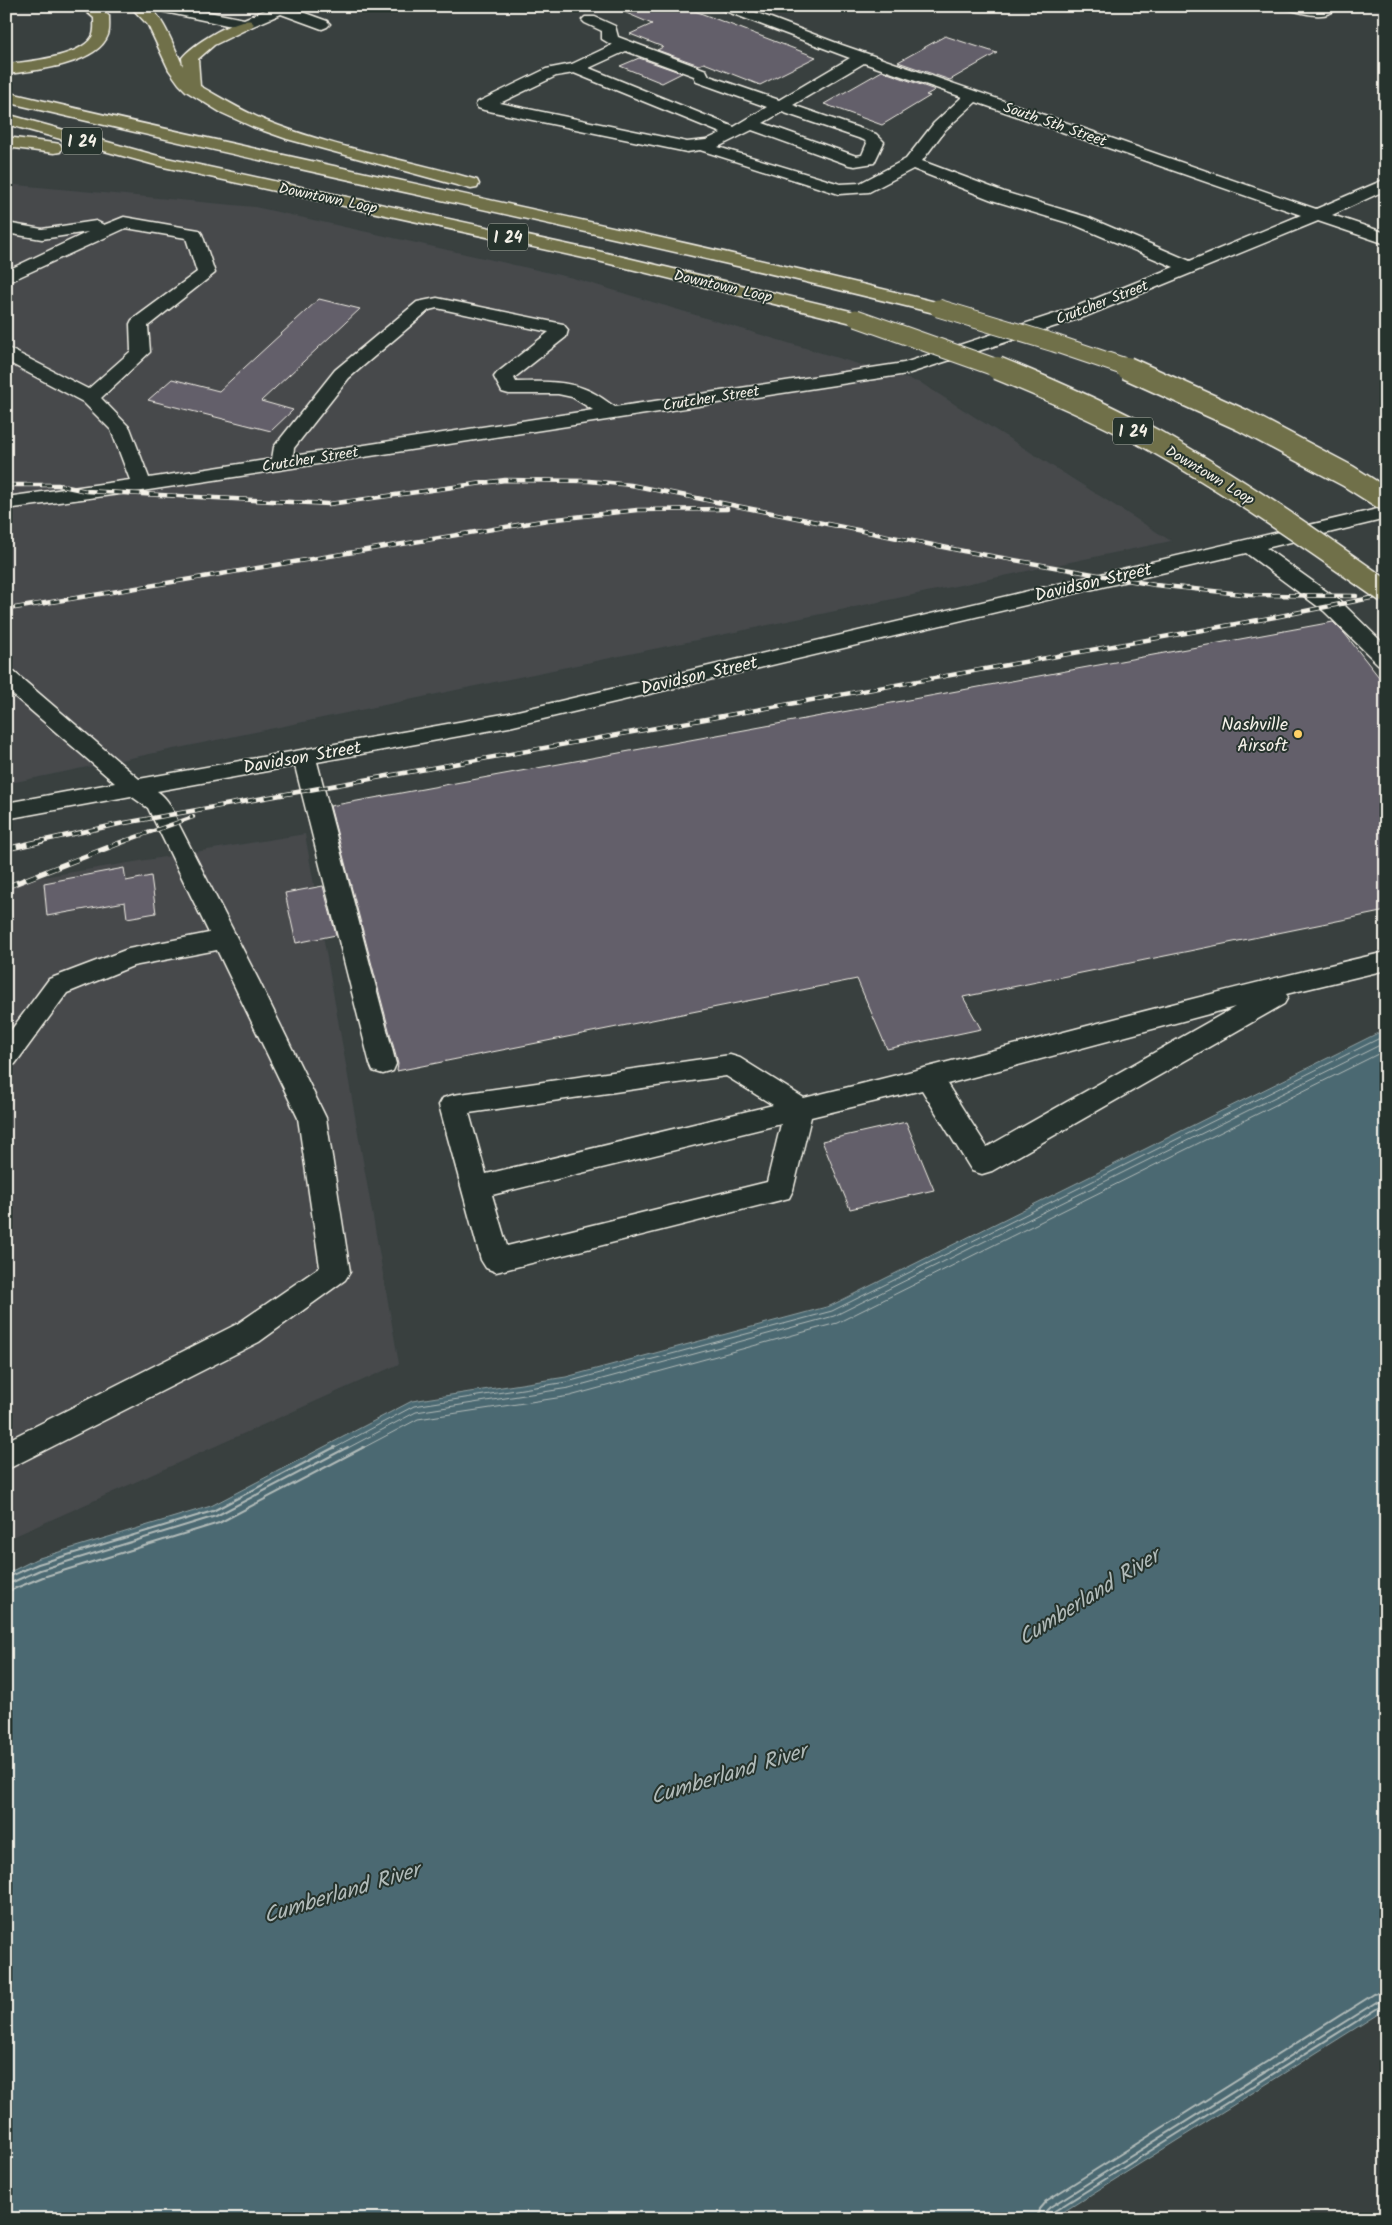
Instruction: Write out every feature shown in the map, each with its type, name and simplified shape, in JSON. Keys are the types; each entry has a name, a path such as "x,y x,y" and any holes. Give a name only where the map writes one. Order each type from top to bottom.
{"highway":[{"path":"6,69 53,62 75,54 97,42 103,28 101,16 88,6"},
{"path":"137,6 146,11 153,21 175,70 192,88 231,113 308,140 465,182 602,230"},
{"path":"192,88 190,58 197,49 211,39 246,24"},
{"name":"Downtown Loop","path":"6,97 257,155 847,285 938,308 1054,343 1138,372 1242,420 1348,476 1386,500"},
{"name":"Downtown Loop","path":"6,119 158,161 602,257 856,318 945,347 1044,388 1120,423 1209,472 1306,535 1386,592"},
{"path":"6,142 35,144 85,154 158,161"}],"street":[{"path":"155,6 246,24 285,8 322,24"},
{"name":"South 5th Street","path":"725,6 862,57 1315,216 1386,239"},
{"path":"1292,6 1319,12 1332,6"},
{"path":"590,20 610,29 610,39 700,73 703,79"},
{"path":"625,45 576,68 552,72 484,105 666,144 703,145 718,141 735,133 862,57"},
{"path":"576,68 735,133"},
{"path":"688,86 703,79 870,137 876,142 868,159 855,161 750,124"},
{"path":"657,101 673,94"},
{"path":"703,145 712,150 839,189 863,188 912,163 951,115 973,96"},
{"path":"912,163 998,196 1081,221 1190,267"},
{"name":"Crutcher Street","path":"6,502 142,485 907,368 1077,314 1315,216 1386,184"},
{"path":"6,278 124,222"},
{"path":"6,228 42,234 124,222 193,234 206,273 139,324 141,352 90,398"},
{"path":"282,463 284,447 342,374 423,306 437,303 556,328 559,330 558,333 504,377 508,388 558,388 579,393 612,413"},
{"path":"6,353 90,398 120,428 142,485"},
{"name":"Davidson Street","path":"6,811 509,720 1386,512"},
{"path":"1249,545 1332,606 1386,659"},
{"path":"6,677 135,788 158,803 167,825 225,938 312,1118 335,1272 248,1333 6,1456"},
{"path":"304,757 383,1064"},
{"path":"6,1057 58,986 128,958 225,938"},
{"path":"476,1188 928,1078 1307,979 1386,961"},
{"path":"928,1078 982,1163 1307,979"},
{"path":"730,1065 800,1108 779,1190 496,1260 453,1106 730,1065"}],"shaded area":[{"path":"6,184 255,207 573,278 921,383 1171,541 6,784"},
{"path":"305,834 399,1364 6,1540 6,883"}],"water":[{"name":"Cumberland River","path":"1386,1029 1386,2009 1052,2219 6,2219 6,1574 36,1559 211,1506 412,1401 566,1377 830,1306"}],"building":[{"path":"610,6 677,6 687,8 816,57 760,85 704,63 699,65 657,50 663,47 630,34 652,24"},
{"path":"945,36 997,53 950,80 898,62"},
{"path":"639,58 682,73 662,83 620,66"},
{"path":"882,71 935,90 926,95 930,96 882,125 824,104"},
{"path":"319,299 360,309 261,401 293,410 271,431 148,400 172,379 219,391"},
{"path":"1333,622 1345,634 1386,686 1386,911 963,997 981,1029 887,1049 857,979 397,1071 398,1064 330,806"},
{"path":"124,868 126,881 151,876 156,913 127,918 125,902 47,916 44,883"},
{"path":"323,886 336,935 296,943 285,893"},
{"path":"906,1122 934,1190 850,1209 822,1141"}],"railway":[{"path":"6,485 58,485 86,491 329,504 505,480 589,481 631,485 963,551 1155,585 1251,595 1356,596"},
{"path":"15,608 548,520 637,510 727,509"},
{"path":"36,842 119,824 1275,617 1386,595"},
{"path":"122,842 193,817"},
{"path":"6,849 42,841"},
{"path":"6,887 125,841"}],"place":[{"name":"Nashville Airsoft","path":"1298,734"}]}
